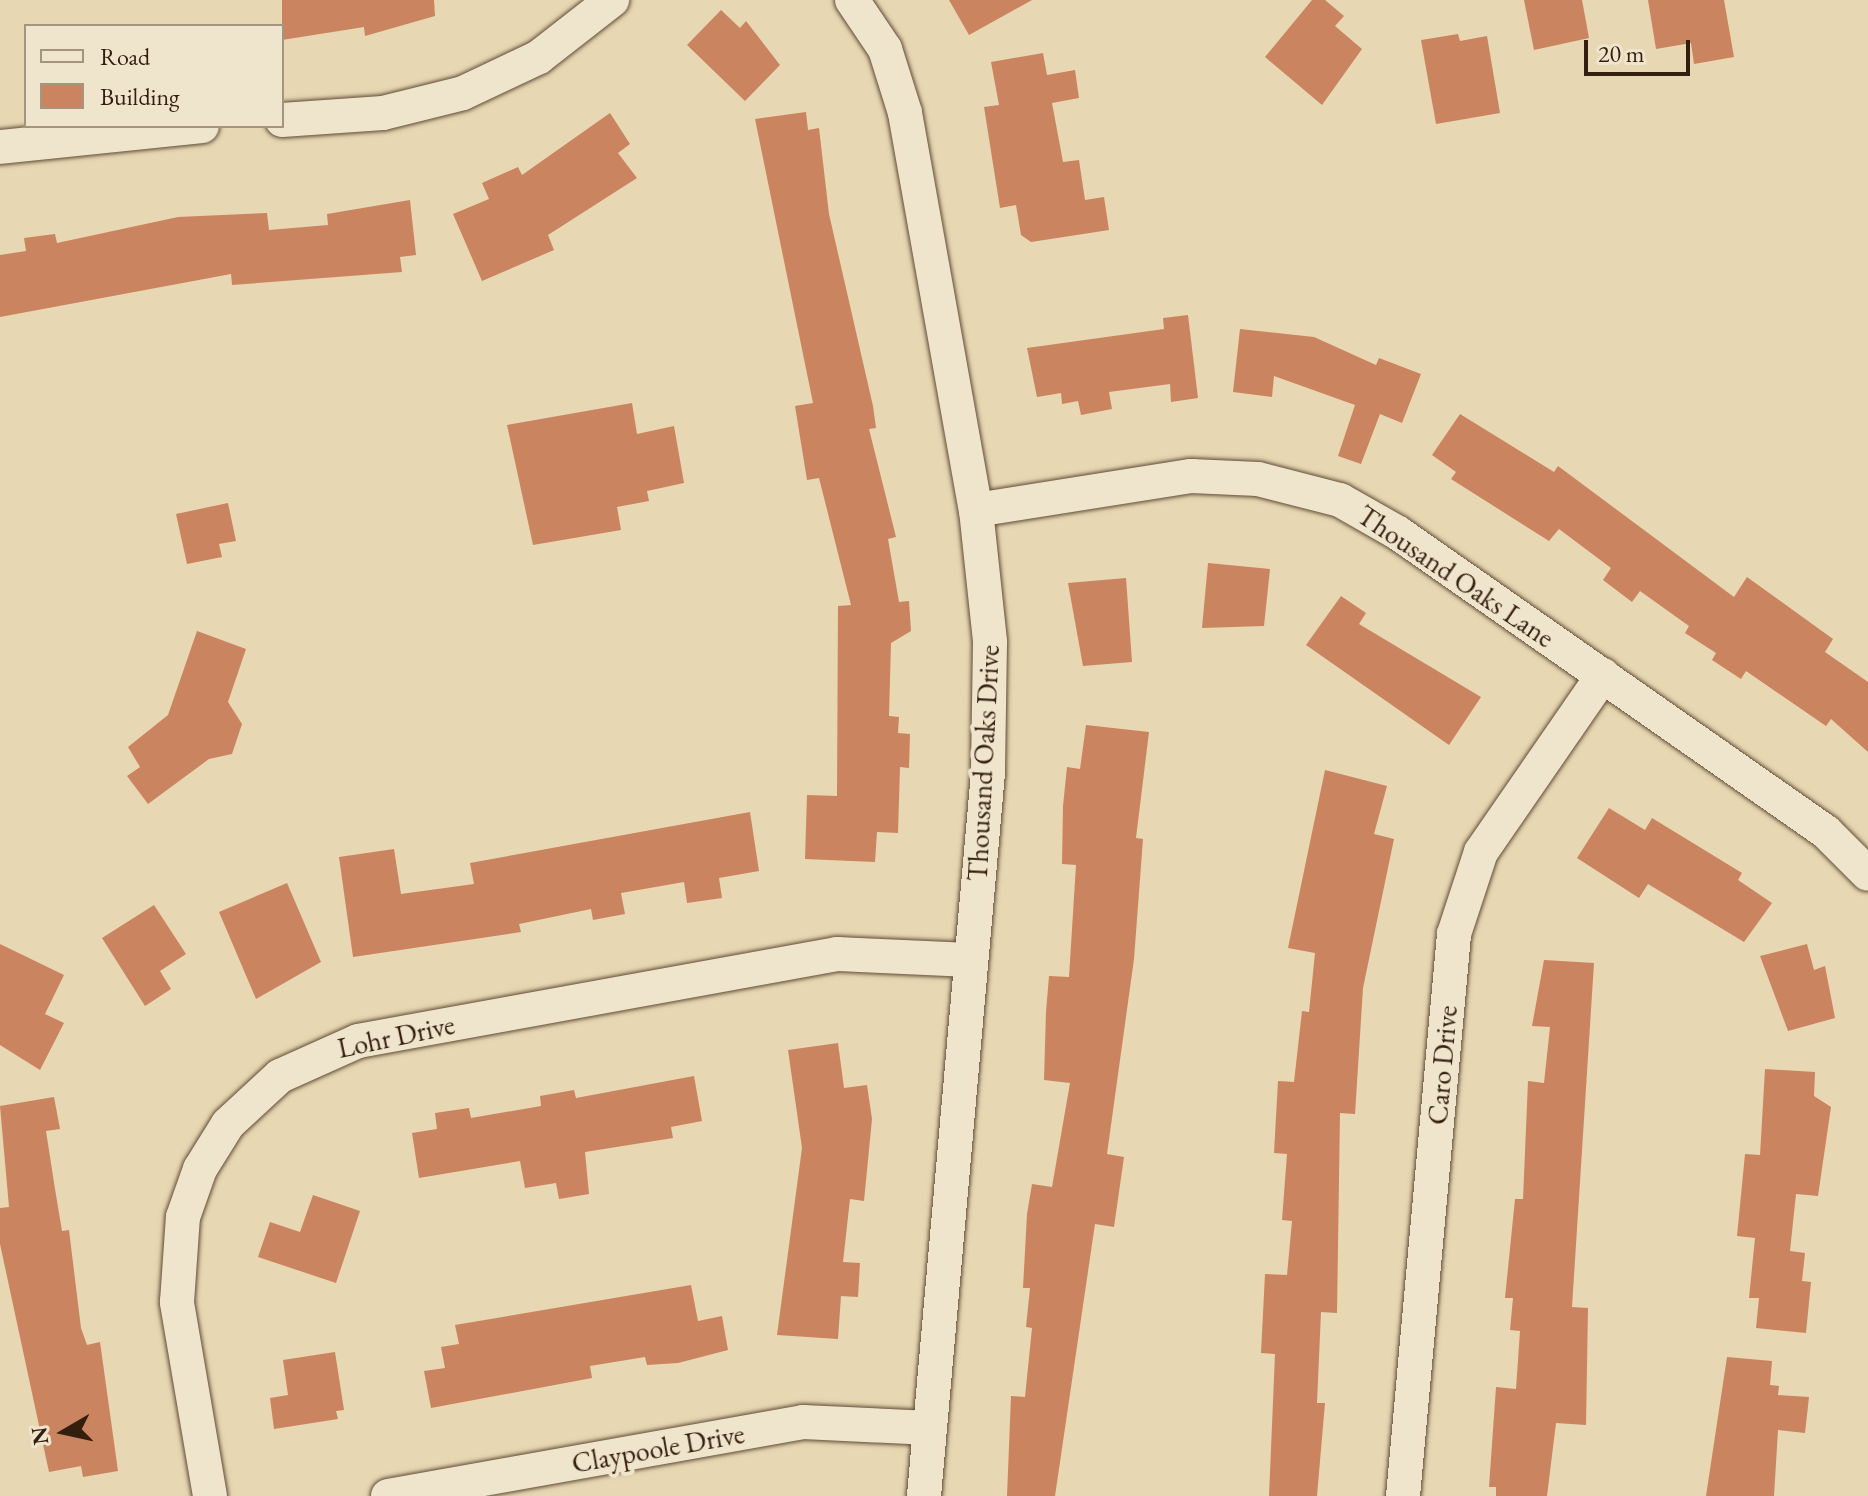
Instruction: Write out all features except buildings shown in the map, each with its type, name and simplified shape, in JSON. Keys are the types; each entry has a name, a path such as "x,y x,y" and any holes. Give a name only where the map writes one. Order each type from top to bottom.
{"street":[{"path":"284,120 383,113 463,93 539,57 612,0"},
{"name":"Thousand Oaks Drive","path":"852,0 885,49 905,113 976,510 990,642 988,773 924,1496"},
{"path":"0,147 183,128"},
{"name":"Thousand Oaks Lane","path":"976,510 1191,476 1308,489 1391,528 1826,832 1868,874"},
{"name":"Caro Drive","path":"1403,1496 1454,934 1481,852 1603,675"},
{"name":"Lohr Drive","path":"210,1496 177,1302 183,1217 200,1169 228,1124 280,1076 367,1039 837,954 970,960"},
{"name":"Claypoole Drive","path":"388,1496 803,1422 930,1428"}]}
